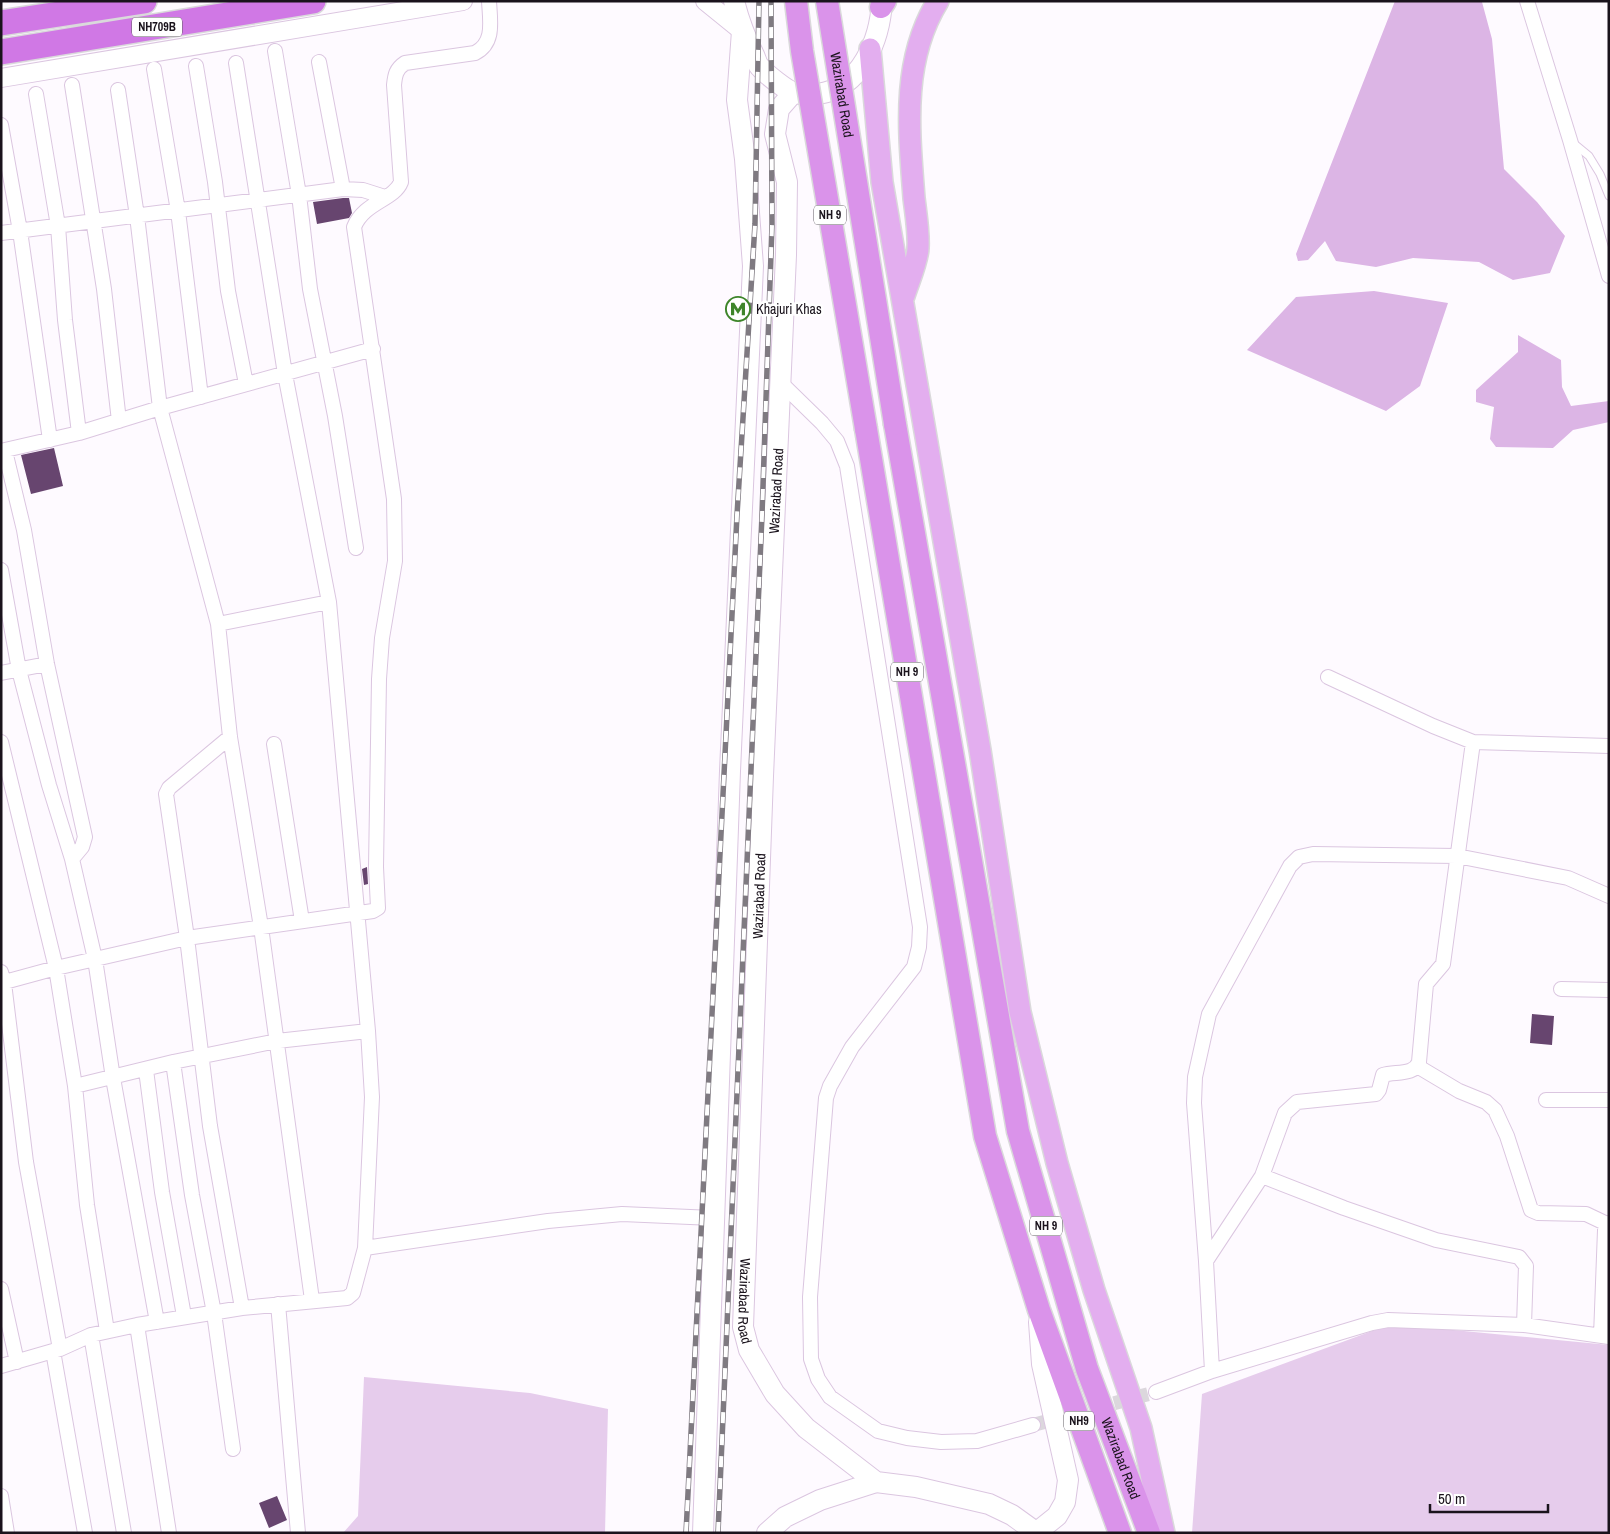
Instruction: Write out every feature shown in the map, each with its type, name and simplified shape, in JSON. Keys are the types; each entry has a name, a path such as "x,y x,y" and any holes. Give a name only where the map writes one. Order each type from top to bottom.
{"highway":[{"name":"NH709B","path":"1,23 144,1"},
{"name":"NH709B","path":"1,52 313,1"},
{"name":"NH 9","path":"796,1 802,51 985,1136 1038,1310"},
{"name":"Wazirabad Road","path":"827,1 895,424 1018,1131 1087,1369 1149,1533"},
{"name":"NH9","path":"1038,1310 1120,1533"}],"main road":[{"path":"734,1 742,31 760,68 793,93 809,95 825,93 854,77 864,64 870,49 883,3"},
{"path":"902,300 918,249 909,144 910,90 917,51 938,1"},
{"path":"703,1533 731,762 753,266 745,159 737,100 742,31"},
{"path":"870,49 882,182 980,750 1020,1012 1070,1208 1094,1290 1141,1428 1164,1533"},
{"name":"Wazirabad Road","path":"793,93 779,108 775,134 787,182 781,383 763,776 743,1327 749,1350 775,1394 806,1428 876,1482"},
{"path":"767,1533 785,1517 820,1500 876,1482 916,1486 989,1504 1012,1515 1037,1532 1057,1516 1065,1502 1068,1480 1042,1364 1038,1310"}],"street":[{"path":"1,78 463,1"},
{"path":"85,1533 26,1162 2,979 186,938 373,912 379,906 376,867 379,679 382,638 395,561 394,499 354,227 358,218 366,210 398,189 401,182 394,85 395,74 399,67 406,63 475,53 486,45 489,38 489,1"},
{"path":"705,1 742,31"},
{"path":"1527,1 1609,276"},
{"path":"275,50 299,195 310,290 325,361 356,548"},
{"path":"319,62 343,190"},
{"path":"1,1366 57,1350 91,1335 137,1325 242,1308 347,1298 353,1294 365,1248 372,1097 368,1031 329,602 285,374 236,63"},
{"path":"196,66 218,206 230,300 246,384"},
{"path":"154,69 178,211 201,397"},
{"path":"72,85 105,296 120,421"},
{"path":"118,90 137,216 160,408 218,624 230,737 261,927 312,1300"},
{"path":"36,94 58,226 65,320 79,433"},
{"path":"1,125 20,231 50,440"},
{"path":"1,233 343,190 363,190 385,197"},
{"path":"72,859 82,847 85,837 47,664 24,530 3,451 79,433 160,408 373,349"},
{"path":"781,383 837,441 847,466 920,927 919,947 914,967 852,1047 830,1086 826,1098 810,1297 811,1359 818,1379 830,1397 878,1432 941,1442 977,1441 1033,1425"},
{"path":"1,570 19,670 49,785 72,859 95,959 113,1078 157,1322"},
{"path":"218,624 329,602"},
{"path":"1,673 47,664"},
{"path":"1328,678 1426,723 1473,742 1609,746"},
{"path":"230,737 168,788 166,794 210,1126 242,1308"},
{"path":"1,742 56,968 75,1086 87,1205 107,1331"},
{"path":"1206,1261 1262,1176 1285,1113 1290,1108 1297,1102 1376,1094 1383,1075 1411,1071 1417,1066 1419,1062 1426,984 1443,964 1473,742"},
{"path":"274,744 302,921"},
{"path":"1212,1372 1194,1103 1195,1078 1209,1014 1290,866 1299,857 1313,854 1457,856 1568,878 1609,896"},
{"path":"1561,988 1609,990"},
{"path":"75,1086 202,1055 277,1041 368,1031"},
{"path":"173,1062 192,1195 214,1313 233,1449"},
{"path":"1156,1392 1212,1372 1372,1323 1388,1320 1524,1325 1605,1337 1605,1230 1608,1224 1586,1214 1538,1213 1531,1210 1507,1136 1495,1110 1486,1102 1459,1091 1417,1066"},
{"path":"146,1070 162,1192 184,1316"},
{"path":"1546,1100 1609,1100"},
{"path":"1262,1176 1344,1208 1436,1240 1519,1256 1526,1266 1524,1325"},
{"path":"365,1248 548,1222 622,1214 714,1218"},
{"path":"1,1289 17,1362"},
{"path":"278,1304 298,1533"},
{"path":"137,1325 169,1533"},
{"path":"91,1335 124,1533"},
{"path":"1,1496 7,1533"}],"lane":[{"path":"1570,140 1589,156 1600,174 1609,196"}],"shaded area":[{"path":"1395,1 1482,2 1492,39 1504,169 1537,202 1565,236 1550,273 1513,280 1479,262 1413,258 1376,267 1336,261 1325,241 1308,260 1298,261 1296,254"},
{"path":"1374,291 1448,303 1420,386 1386,411 1247,350 1296,297"},
{"path":"1518,335 1561,360 1562,387 1571,406 1609,401 1609,422 1573,430 1553,448 1496,447 1490,439 1494,407 1476,402 1476,390 1518,352"},
{"path":"1391,1324 1609,1345 1609,1533 1192,1533 1202,1394"},
{"path":"364,1377 530,1393 608,1409 605,1533 343,1533 358,1516"}],"building":[{"path":"349,198 352,213 349,218 317,224 313,202"},
{"path":"54,448 63,486 31,494 21,455"},
{"path":"367,867 368,884 364,885 362,869"},
{"path":"1532,1014 1554,1016 1552,1045 1530,1043"},
{"path":"277,1496 287,1520 269,1528 259,1503"}],"tunnel":[{"path":"1033,1425 1156,1392"}],"railway":[{"path":"686,1533 737,515 755,224 759,1"},
{"path":"718,1533 762,515 772,225 771,1"}],"place":[{"name":"Khajuri Khas","path":"738,309"}]}
